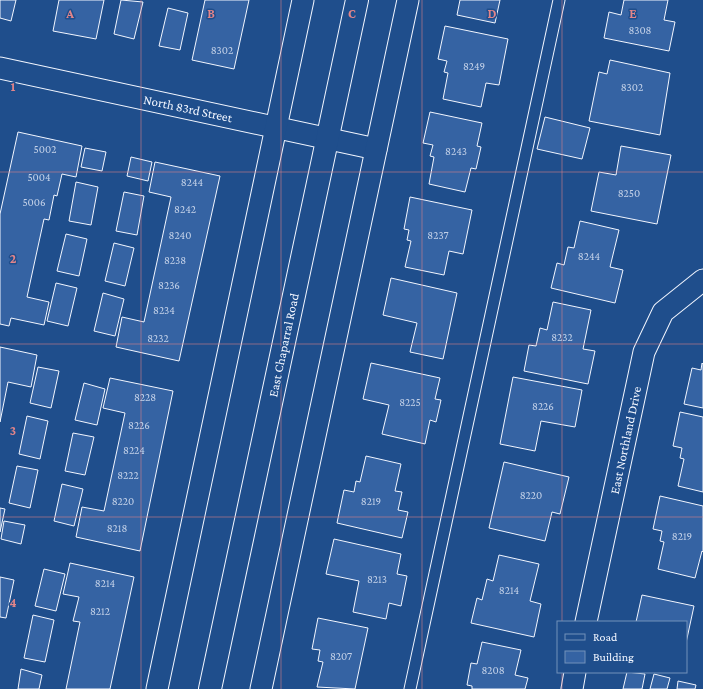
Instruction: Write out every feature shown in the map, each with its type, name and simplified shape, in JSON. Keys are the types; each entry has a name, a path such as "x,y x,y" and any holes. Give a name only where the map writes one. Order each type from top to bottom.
{"main road":[{"name":"East Chaparral Road","path":"210,689 357,0"}],"street":[{"path":"157,689 304,0"},
{"path":"261,689 408,0"},
{"name":"North 83rd Street","path":"0,68 376,149"},
{"name":"East Northland Drive","path":"586,621 644,352 663,312 703,280"},
{"path":"572,689 575,673"}],"lane":[{"path":"410,689 559,0"}],"building":[{"path":"0,0 16,0 11,21 0,18"},
{"path":"59,0 104,0 96,39 53,31"},
{"path":"121,0 143,2 134,39 114,34"},
{"path":"205,0 249,0 234,69 192,60"},
{"path":"460,0 500,0 495,23 457,15"},
{"path":"624,0 668,0 664,20 675,22 669,51 604,38 609,12 621,15"},
{"path":"168,8 188,13 180,50 159,46"},
{"path":"445,26 508,39 499,85 486,83 481,107 443,99 448,73 444,72 447,61 438,59"},
{"path":"610,60 670,73 660,135 589,121 599,72 607,74"},
{"path":"430,112 482,123 477,146 481,147 476,169 471,168 465,192 429,184 434,157 430,156 433,145 423,143"},
{"path":"545,117 590,128 582,159 537,149"},
{"path":"18,132 82,146 76,177 62,174 57,196 54,195 49,220 44,219 27,297 49,302 44,325 11,318 9,326 0,324 0,214"},
{"path":"621,146 671,155 657,224 591,211 599,172 616,175"},
{"path":"85,148 106,152 102,171 81,167"},
{"path":"131,157 152,162 148,181 127,176"},
{"path":"155,162 220,176 179,361 116,347 122,317 144,322 171,197 149,192"},
{"path":"76,182 98,187 91,225 69,221"},
{"path":"124,192 144,196 137,235 116,231"},
{"path":"410,197 472,210 463,254 449,251 444,275 405,267 411,241 407,240 409,230 404,229"},
{"path":"580,221 619,230 610,267 623,270 615,303 551,288 557,263 564,265 568,247 574,248"},
{"path":"66,234 87,239 79,276 57,271"},
{"path":"114,243 134,248 125,286 105,281"},
{"path":"391,278 457,293 443,359 410,352 417,323 383,315"},
{"path":"56,283 77,288 68,326 47,321"},
{"path":"103,293 124,299 115,336 94,331"},
{"path":"553,302 591,310 583,349 595,351 588,384 524,371 529,345 536,346 540,328 547,330"},
{"path":"0,347 37,355 31,387 8,382 0,422"},
{"path":"371,363 440,378 435,399 441,400 436,422 430,420 425,444 382,434 389,405 363,399"},
{"path":"702,363 703,408 684,404 692,368 701,370"},
{"path":"38,367 59,371 51,408 30,403"},
{"path":"513,377 582,390 575,427 541,421 535,451 500,444"},
{"path":"110,378 173,391 140,551 76,537 82,507 104,511 125,413 103,408"},
{"path":"84,383 105,389 97,425 75,420"},
{"path":"680,412 703,417 703,492 678,486 684,459 680,458 682,448 673,446"},
{"path":"27,416 48,421 40,459 19,454"},
{"path":"73,433 94,437 85,475 65,471"},
{"path":"366,456 401,464 395,491 402,492 398,510 408,512 402,538 337,523 344,490 354,492 356,481 360,482"},
{"path":"504,462 569,477 560,514 552,512 545,541 489,528"},
{"path":"17,466 38,470 30,508 9,503"},
{"path":"62,484 83,489 74,526 54,521"},
{"path":"660,496 703,506 703,552 702,551 695,578 658,569 664,542 660,541 662,531 653,529"},
{"path":"0,508 5,509 0,532"},
{"path":"4,521 25,525 21,544 1,539"},
{"path":"334,539 401,554 397,574 407,576 401,606 389,603 386,619 353,612 359,581 326,574"},
{"path":"499,555 539,564 530,601 541,604 534,637 471,623 477,598 482,600 487,579 493,581"},
{"path":"70,563 134,577 110,689 66,689 80,622 73,621 79,597 63,594"},
{"path":"44,569 65,574 56,611 35,606"},
{"path":"0,577 14,580 6,618 0,617"},
{"path":"642,595 694,606 687,638 687,621 636,621"},
{"path":"33,615 54,620 45,662 24,658"},
{"path":"318,618 368,628 355,689 317,687 323,662 318,661 320,650 312,649"},
{"path":"482,642 521,650 515,675 528,678 525,689 472,689 472,686 467,685 471,663 477,664"},
{"path":"21,669 42,675 39,689 18,689"},
{"path":"627,673 645,674 642,689 623,689"},
{"path":"654,674 670,678 667,689 650,689"},
{"path":"678,681 696,685 695,689 677,689"}]}
